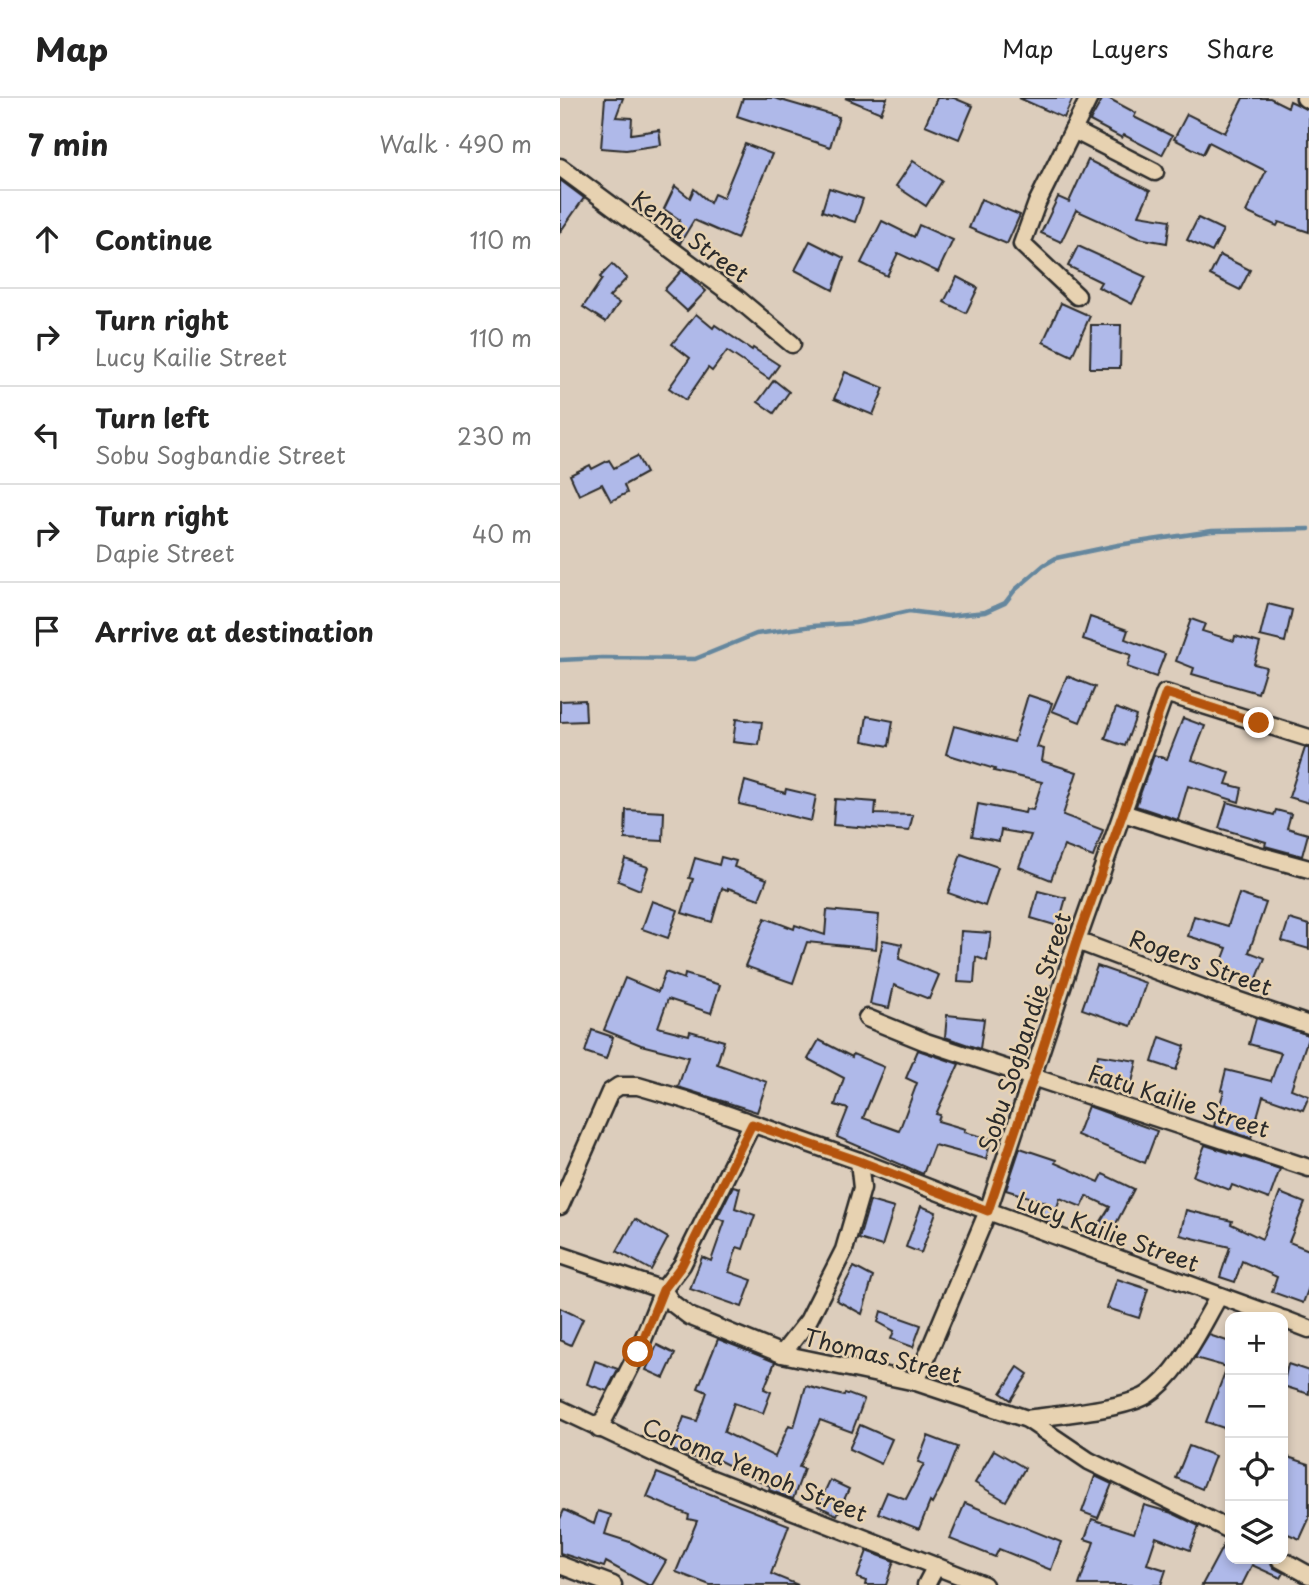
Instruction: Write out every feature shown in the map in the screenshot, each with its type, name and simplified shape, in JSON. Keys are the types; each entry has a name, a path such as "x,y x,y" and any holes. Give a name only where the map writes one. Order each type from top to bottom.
{"street":[{"path":"1077,296 1022,244 1037,203 1089,98"},
{"path":"1073,130 1155,172"},
{"name":"Kema Street","path":"560,167 737,298 792,344"},
{"name":"Sobu Sogbandie Street","path":"916,1382 988,1211 1077,941 1166,693 1309,738"},
{"path":"1123,813 1309,869"},
{"name":"Rogers Street","path":"1077,941 1309,1025"},
{"name":"Fatu Kailie Street","path":"867,1018 926,1042 1309,1168"},
{"name":"Lucy Kailie Street","path":"560,1206 610,1092 619,1086 638,1086 687,1100 859,1161 1263,1312"},
{"path":"599,1429 638,1352 663,1290 682,1265 752,1124"},
{"path":"782,1354 808,1321 844,1250 862,1188 859,1161"},
{"name":"Thomas Street","path":"560,1255 663,1290 672,1303 689,1316 782,1354 916,1382 1027,1419 1089,1461 1225,1528"},
{"path":"1027,1419 1122,1404 1147,1395 1178,1366 1219,1296"},
{"name":"Lucy Kailie Street","path":"1288,1321 1309,1329"},
{"name":"Coroma Yemoh Street","path":"560,1409 694,1472 984,1585"},
{"path":"1288,1563 1309,1575"},
{"path":"560,1565 613,1585"},
{"path":"926,1585 936,1566"}],"building":[{"path":"605,98 623,98 616,117 632,118 631,134 659,130 661,145 626,150 601,148"},
{"path":"743,98 774,98 839,117 830,147 737,116"},
{"path":"845,98 887,98 881,113"},
{"path":"937,98 954,98 973,106 959,139 925,125"},
{"path":"1019,98 1073,98 1064,118"},
{"path":"1103,98 1136,113 1134,117 1172,136 1162,155 1090,121"},
{"path":"1243,98 1270,98 1288,107 1290,101 1309,110 1309,232 1279,222 1277,226 1246,212 1266,171 1209,142 1203,154 1174,139 1187,114 1225,133"},
{"path":"745,144 772,154 737,239 694,220 680,243 673,238 680,220 664,209 675,186 690,198 694,189 710,203 714,194 723,198"},
{"path":"1088,160 1150,191 1139,215 1170,220 1167,243 1138,238 1076,210 1061,242 1041,233 1058,197 1069,202"},
{"path":"913,161 942,181 926,206 896,186"},
{"path":"560,180 584,198 560,232"},
{"path":"829,188 863,199 855,222 822,211"},
{"path":"981,199 1020,215 1007,244 969,228"},
{"path":"1198,218 1223,230 1212,252 1187,240"},
{"path":"882,221 914,237 919,225 953,240 938,272 898,253 887,276 861,263"},
{"path":"810,241 844,258 833,290 795,270"},
{"path":"1078,246 1146,277 1132,304 1098,287 1101,282 1068,266"},
{"path":"1220,255 1250,270 1240,290 1210,275"},
{"path":"612,264 627,278 609,297 619,303 606,322 583,307 602,279 600,277"},
{"path":"682,270 706,291 687,311 664,290"},
{"path":"957,277 978,288 966,313 944,302"},
{"path":"1061,303 1090,316 1072,356 1043,342"},
{"path":"696,314 713,328 715,325 779,365 769,379 727,351 712,371 708,368 686,400 669,388 690,358 672,344"},
{"path":"1091,325 1121,325 1120,368 1090,368"},
{"path":"845,372 884,388 873,415 834,399"},
{"path":"774,380 789,392 774,413 758,402"},
{"path":"637,456 646,473 624,485 627,493 611,501 602,484 579,495 570,475 590,465 592,469 609,460 614,468"},
{"path":"1268,604 1292,610 1285,642 1260,636"},
{"path":"1090,617 1128,630 1125,639 1165,654 1156,677 1127,667 1131,655 1083,639"},
{"path":"1191,619 1205,624 1202,631 1234,641 1235,636 1260,643 1254,664 1266,667 1258,693 1192,674 1194,668 1176,661"},
{"path":"1067,676 1095,687 1080,722 1052,711"},
{"path":"1028,695 1052,703 1037,747 1044,749 1042,761 1077,772 1063,815 1103,830 1093,857 1064,846 1051,880 1019,867 1031,835 1001,830 999,841 972,836 978,804 1025,813 1026,809 1033,810 1042,782 994,771 995,769 946,754 954,726 1014,742"},
{"path":"585,700 586,721 560,722 560,701"},
{"path":"1116,708 1136,716 1125,746 1105,739"},
{"path":"867,716 893,721 889,746 863,741"},
{"path":"1183,718 1205,726 1192,760 1230,773 1226,784 1242,788 1239,802 1188,786 1178,820 1136,806 1154,755 1167,759"},
{"path":"736,719 762,722 759,745 733,742"},
{"path":"1305,748 1309,748 1309,803 1289,797"},
{"path":"745,781 785,793 786,789 816,796 811,821 739,804"},
{"path":"835,799 876,802 875,814 913,815 909,831 833,825"},
{"path":"1227,802 1274,815 1276,810 1291,814 1287,828 1308,834 1302,856 1265,846 1266,842 1219,828"},
{"path":"626,810 664,812 663,841 625,839"},
{"path":"961,854 998,867 985,906 948,893"},
{"path":"721,857 736,861 734,867 767,879 759,899 722,888 712,922 682,913 693,879 689,878 695,858 719,865"},
{"path":"625,859 648,867 640,890 618,881"},
{"path":"1038,891 1066,898 1058,926 1031,918"},
{"path":"1239,894 1266,903 1249,952 1265,958 1255,983 1219,969 1227,948 1188,936 1194,916 1228,926"},
{"path":"652,901 678,910 668,938 642,929"},
{"path":"827,910 879,915 876,949 807,942 793,983 745,966 765,918 794,929 795,925 825,935"},
{"path":"1289,919 1309,925 1309,949 1282,941"},
{"path":"961,931 991,933 987,961 976,957 974,983 958,982"},
{"path":"883,940 902,944 899,959 939,975 929,999 894,985 889,1008 870,1004"},
{"path":"1097,966 1146,983 1131,1026 1082,1009"},
{"path":"665,972 684,979 685,974 720,985 711,1013 668,999 658,1027 689,1035 690,1031 724,1041 717,1064 767,1082 757,1112 678,1087 688,1057 641,1045 604,1030 625,978 658,992"},
{"path":"947,1015 984,1019 980,1049 945,1037"},
{"path":"1256,1018 1309,1035 1291,1089 1309,1096 1303,1110 1263,1096 1251,1138 1214,1126 1224,1091 1221,1090 1226,1070 1271,1081 1281,1053 1249,1044"},
{"path":"592,1030 613,1037 606,1059 585,1052"},
{"path":"1160,1037 1185,1046 1176,1070 1152,1062"},
{"path":"819,1040 852,1057 853,1054 884,1067 863,1118 899,1131 917,1083 906,1078 918,1050 959,1064 936,1114 940,1115 938,1121 991,1139 986,1159 934,1145 923,1174 837,1137 848,1109 835,1105 844,1078 808,1059"},
{"path":"1098,1055 1137,1061 1130,1091 1092,1081"},
{"path":"1088,1106 1157,1131 1145,1163 1077,1135"},
{"path":"1205,1145 1280,1169 1269,1199 1232,1185 1230,1190 1193,1176"},
{"path":"1020,1148 1056,1160 1055,1163 1099,1182 1103,1174 1134,1189 1108,1239 1095,1231 1110,1207 1087,1196 1082,1207 1060,1198 1052,1223 1040,1219 1045,1202 1006,1190"},
{"path":"733,1186 740,1188 735,1208 755,1215 743,1249 737,1247 729,1272 752,1280 742,1307 690,1289 702,1257 711,1261 725,1221 717,1218"},
{"path":"1280,1193 1305,1203 1289,1242 1309,1250 1309,1287 1303,1303 1272,1292 1277,1277 1242,1261 1235,1282 1220,1277 1230,1247 1180,1235 1186,1210 1232,1221 1231,1224 1262,1239"},
{"path":"870,1201 894,1208 882,1246 859,1239"},
{"path":"921,1206 936,1212 921,1253 906,1247"},
{"path":"635,1219 668,1238 651,1270 617,1251"},
{"path":"854,1267 873,1277 862,1314 836,1300"},
{"path":"1117,1279 1148,1289 1139,1318 1107,1308"},
{"path":"560,1308 583,1319 571,1345 560,1340"},
{"path":"881,1311 921,1325 913,1347 891,1339 894,1331 878,1322"},
{"path":"1209,1335 1225,1340 1225,1366 1195,1358"},
{"path":"718,1339 775,1362 764,1389 771,1392 763,1413 734,1403 724,1432 775,1457 789,1425 794,1427 806,1386 844,1396 845,1393 864,1400 852,1432 820,1420 799,1467 804,1469 793,1499 769,1490 770,1486 714,1458 712,1464 672,1450 684,1417 697,1421 707,1392 698,1388"},
{"path":"657,1345 675,1354 664,1378 646,1370"},
{"path":"595,1361 618,1369 607,1391 587,1384"},
{"path":"1288,1364 1309,1371 1309,1394 1288,1388"},
{"path":"1018,1367 1028,1374 1011,1400 1001,1393"},
{"path":"1225,1372 1225,1428 1206,1422"},
{"path":"860,1425 892,1439 881,1464 849,1449"},
{"path":"928,1436 957,1447 942,1485 932,1504 930,1502 919,1529 878,1513 887,1492 906,1499 924,1464 918,1462"},
{"path":"1189,1446 1215,1456 1202,1489 1176,1478"},
{"path":"994,1450 1025,1468 1006,1501 975,1483"},
{"path":"1288,1457 1309,1464 1309,1519 1300,1539 1288,1534"},
{"path":"657,1473 789,1525 771,1574 798,1585 710,1585 676,1572 697,1521 647,1497"},
{"path":"1095,1476 1112,1484 1098,1518 1082,1512"},
{"path":"830,1480 849,1489 837,1515 818,1506"},
{"path":"965,1503 1061,1542 1051,1570 999,1549 995,1557 950,1539"},
{"path":"1144,1505 1172,1513 1199,1526 1190,1550 1156,1537 1147,1564 1166,1570 1161,1585 1079,1585 1094,1542 1085,1539 1092,1519 1134,1533"},
{"path":"564,1510 594,1524 598,1511 611,1515 605,1534 630,1542 666,1561 652,1585 606,1562 604,1567 560,1553 560,1519"},
{"path":"1225,1542 1225,1564 1271,1564 1284,1573 1281,1578 1252,1565 1242,1585 1202,1585"},
{"path":"867,1551 894,1561 886,1585 865,1585 866,1581 857,1578"}],"waterway":[{"path":"560,660 695,659 756,634 855,623 909,611 948,616 985,612 1005,603 1015,590 1056,558 1118,545 1212,531 1309,529"}],"route":[{"path":"638,1352 663,1290 682,1265 752,1124 859,1161 988,1211 1077,941 1166,693 1259,723"}]}
